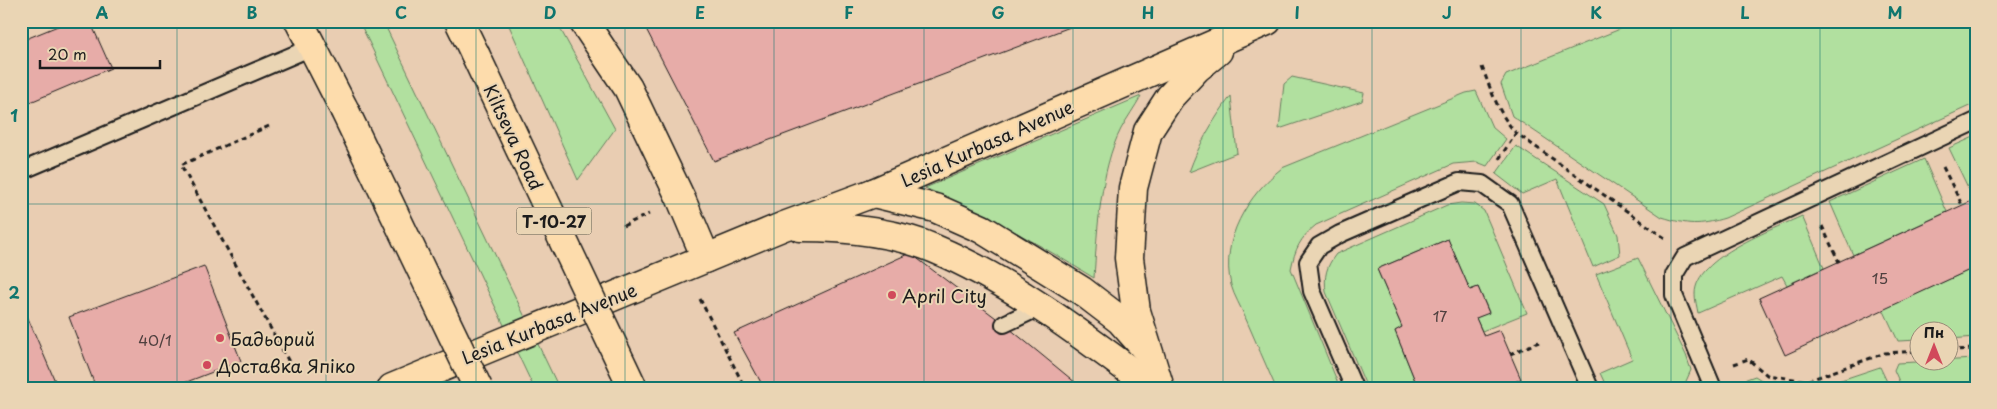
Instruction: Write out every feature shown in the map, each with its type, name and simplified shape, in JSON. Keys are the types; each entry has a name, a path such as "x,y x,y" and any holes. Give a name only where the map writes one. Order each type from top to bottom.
{"main road":[{"path":"299,21 344,109 478,388"},
{"name":"Kiltseva Road","path":"459,21 633,388"},
{"path":"583,21 628,88 681,199 706,258"},
{"path":"1160,388 1136,311 1129,258 1133,188 1148,130 1170,97 1197,68 1259,24"},
{"name":"Lesia Kurbasa Avenue","path":"392,388 784,226 872,193 1259,24"},
{"path":"872,193 934,208 982,229 1082,292 1120,320 1147,350"},
{"path":"784,226 838,227 874,232 934,248 1040,307 1085,337 1153,388"}],"lane":[{"path":"26,169 312,48"},
{"path":"1710,381 1674,296 1674,276 1685,257 1976,121"},
{"path":"1354,388 1312,291 1308,262 1319,246 1340,234 1459,182 1482,184 1510,204 1590,388"},
{"path":"1004,324 1040,307"}],"path":[{"path":"1482,67 1501,112 1516,132 1665,238 1685,257"},
{"path":"269,126 182,165 294,371"},
{"path":"1931,142 1962,205"},
{"path":"1809,198 1839,262"},
{"path":"712,323 745,388"},
{"path":"1960,350 1976,349"},
{"path":"1710,381 1748,359 1767,375 1807,380 1885,353 1910,352"}],"green space":[{"path":"359,21 383,21 559,388 534,388"},
{"path":"507,21 556,21 615,129 578,180"},
{"path":"1640,21 1976,21 1976,103 1725,218 1694,224 1679,222 1662,217 1512,116 1501,84 1506,75"},
{"path":"1292,77 1364,93 1362,101 1279,129 1284,84"},
{"path":"1476,91 1492,127 1506,139 1487,166 1477,162 1453,164 1316,225 1302,239 1296,250 1291,269 1340,388 1276,388 1231,285 1229,268 1233,235 1248,205 1258,191 1282,168 1466,93"},
{"path":"1141,96 1121,129 1108,163 1101,202 1094,278 1011,230 925,188"},
{"path":"1231,96 1237,153 1189,172 1207,132"},
{"path":"1976,136 1976,199 1974,200 1949,148"},
{"path":"1516,146 1604,204 1618,235 1620,255 1593,267 1557,179 1522,194 1496,174"},
{"path":"1924,159 1947,212 1853,255 1830,202"},
{"path":"1475,204 1484,211 1527,313 1482,331 1476,318 1489,312 1478,287 1470,290 1448,239 1377,269 1402,327 1395,331 1418,388 1367,388 1326,292 1325,281 1330,263 1336,254 1447,205"},
{"path":"1802,216 1824,268 1787,285 1782,276 1698,313 1695,294 1698,281 1708,268 1721,256 1738,246"},
{"path":"1638,258 1686,355 1691,370 1683,388 1607,388 1600,373 1632,359 1596,274"},
{"path":"1976,267 1976,337 1960,338 1960,322 1910,322 1910,340 1898,341 1883,309"},
{"path":"1976,359 1976,382 1974,380 1957,388 1902,388 1894,370 1897,363 1910,362 1910,372 1960,372 1960,360"},
{"path":"1880,367 1890,388 1817,388"},
{"path":"1755,376 1766,383 1793,388 1724,387"}],"building":[{"path":"70,21 90,21 111,68 21,106 21,41"},
{"path":"642,21 1086,21 714,161"},
{"path":"1976,199 1976,267 1785,355 1759,298"},
{"path":"1448,239 1470,290 1478,287 1489,313 1476,318 1484,336 1500,330 1521,379 1506,386 1507,388 1418,388 1395,331 1402,327 1377,269"},
{"name":"April City","path":"910,253 1004,324 1082,388 764,388 734,333"},
{"path":"204,266 241,361 171,388 96,388 69,317"},
{"path":"24,309 58,388 21,388 21,310"}],"place":[{"name":"April City","path":"892,295"},
{"name":"Бадьорий","path":"220,338"},
{"name":"Доставка Япіко","path":"207,365"}]}
